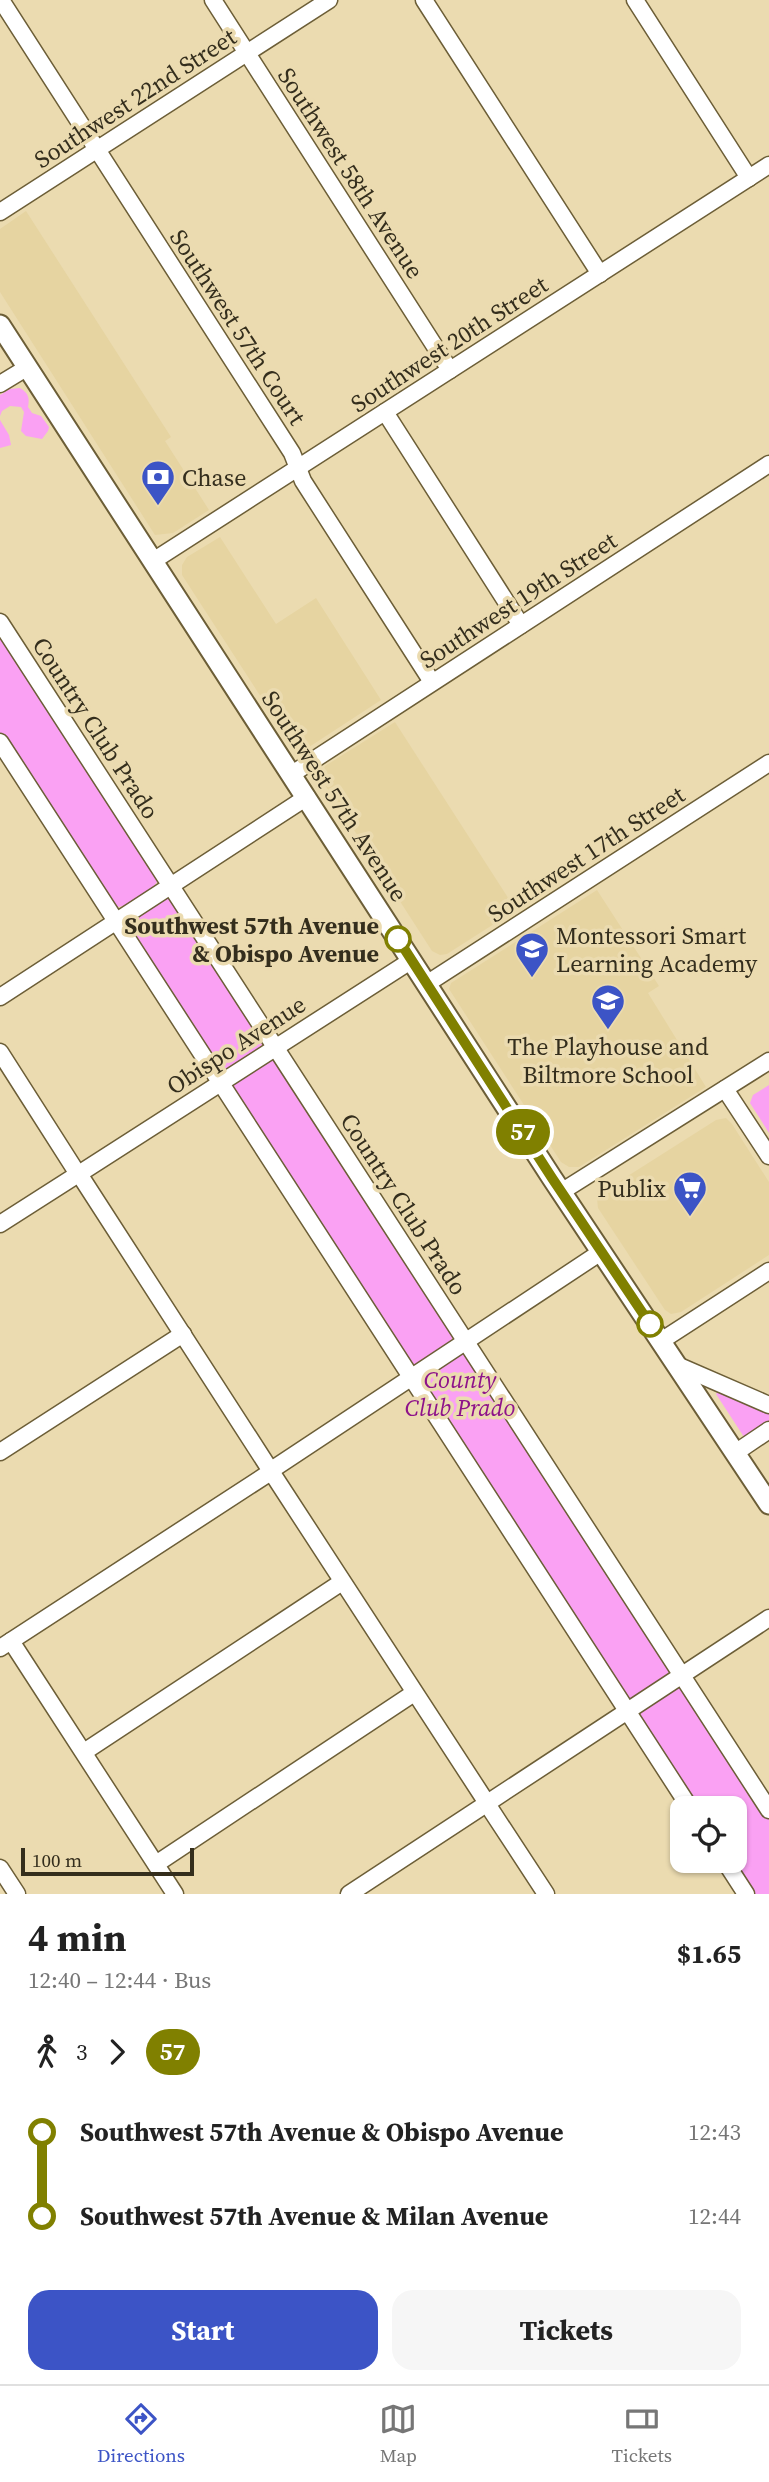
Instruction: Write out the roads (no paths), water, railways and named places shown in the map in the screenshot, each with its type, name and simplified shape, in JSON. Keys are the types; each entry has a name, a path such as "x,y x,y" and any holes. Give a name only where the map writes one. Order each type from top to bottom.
{"main road":[{"name":"Southwest 57th Avenue","path":"0,325 561,1192 769,1504"}],"street":[{"name":"Southwest 57th Court","path":"1,0 292,453 303,481 432,682"},
{"name":"Southwest 58th Avenue","path":"213,0 450,370"},
{"name":"Southwest 22nd Street","path":"0,212 329,0"},
{"path":"424,0 600,274"},
{"path":"635,0 749,178"},
{"name":"Southwest 20th Street","path":"153,561 769,165"},
{"path":"0,384 27,366"},
{"path":"385,412 521,625"},
{"name":"Southwest 19th Street","path":"292,774 769,464"},
{"name":"Country Club Prado","path":"0,622 769,1810"},
{"path":"0,742 682,1796"},
{"name":"Southwest 17th Street","path":"428,984 769,763"},
{"path":"0,997 307,797"},
{"name":"Obispo Avenue","path":"0,1224 412,960"},
{"path":"0,1052 546,1894"},
{"path":"561,1192 769,1061"},
{"path":"725,1089 769,1156"},
{"path":"176,1894 84,1752 6,1644 601,1252"},
{"path":"661,1341 769,1271"},
{"path":"0,1452 183,1334"},
{"path":"677,1365 769,1405"},
{"path":"735,1453 769,1430"},
{"path":"84,1752 342,1582"},
{"path":"349,1894 769,1618"},
{"path":"156,1864 414,1693"},
{"path":"0,1868 17,1894"},
{"path":"732,1873 746,1894"}],"place":[{"name":"Chase","path":"158,507"},
{"name":"Southwest 57th Avenue & Obispo Avenue","path":"398,939"},
{"name":"Montessori Smart Learning Academy","path":"532,979"},
{"name":"The Playhouse and Biltmore School","path":"608,1031"},
{"name":"Publix","path":"690,1218"}],"park label":[{"name":"County Club Prado","path":"460,1393"}]}
